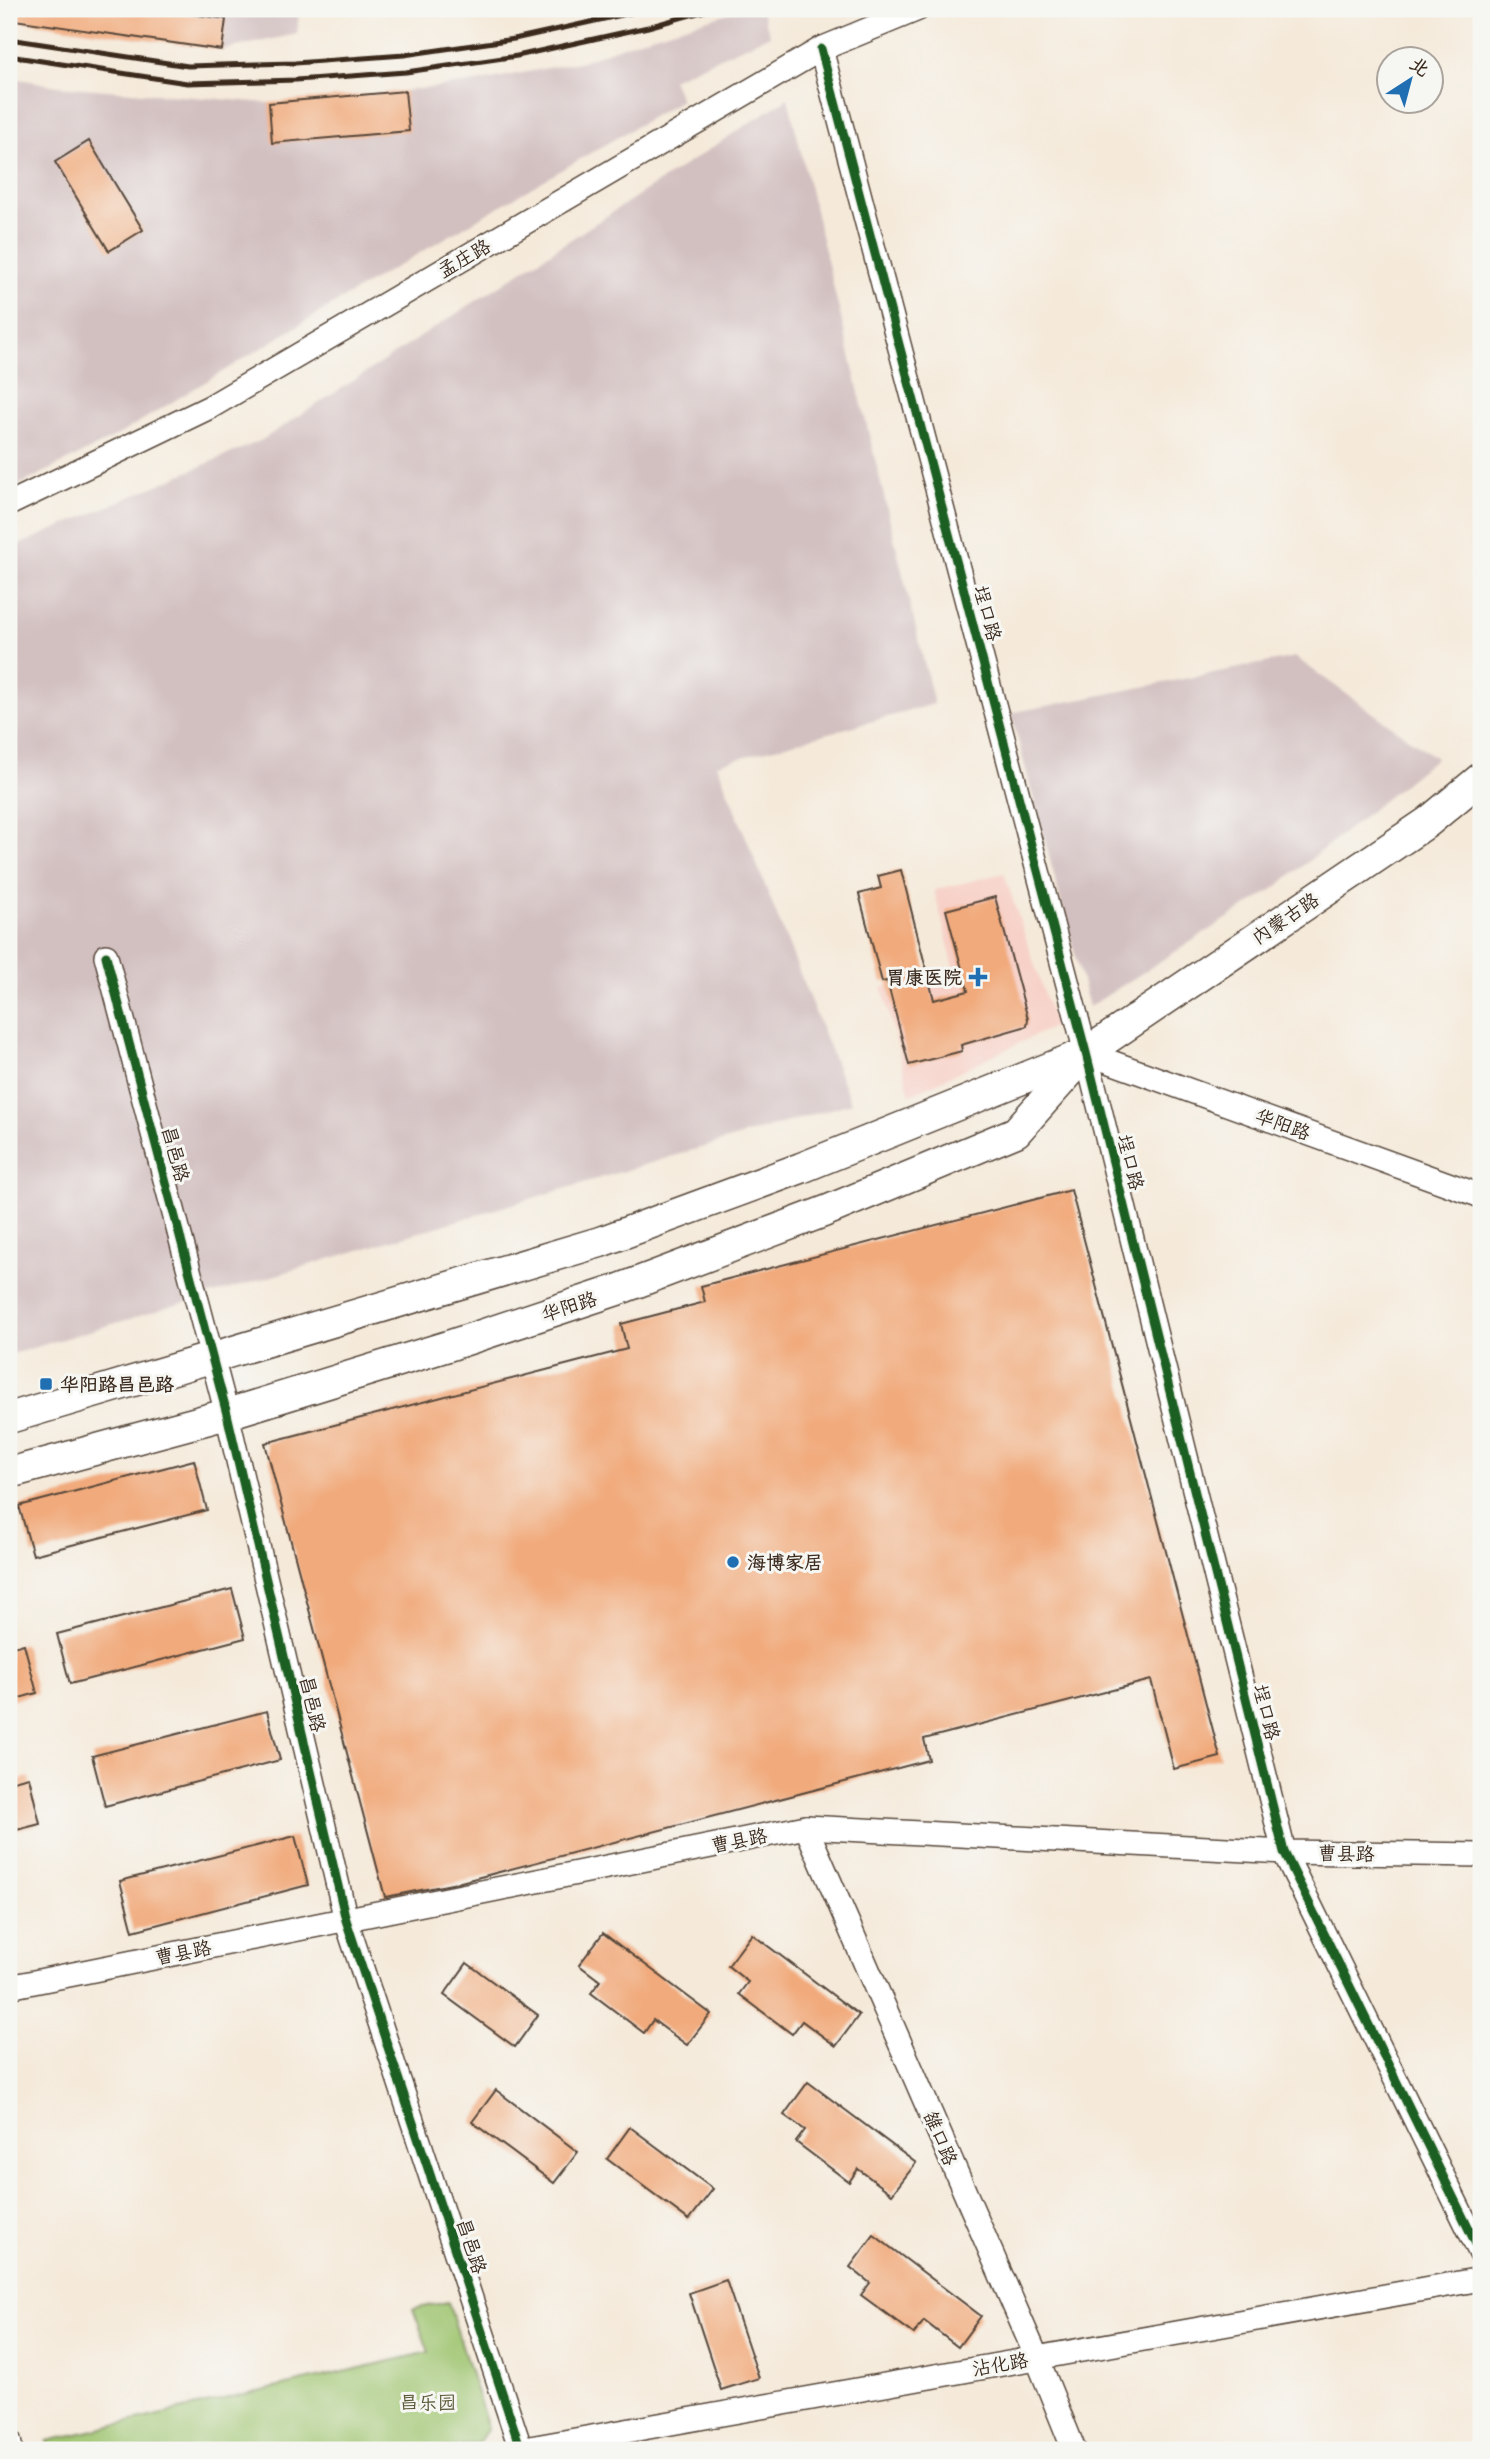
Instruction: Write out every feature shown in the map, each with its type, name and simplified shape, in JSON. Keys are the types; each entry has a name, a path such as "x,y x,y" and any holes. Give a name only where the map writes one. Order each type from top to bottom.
{"main road":[{"name":"内蒙古路","path":"1086,1053 1427,822 1481,778"},
{"path":"9,1418 600,1242 801,1168 1086,1053"},
{"name":"华阳路","path":"9,1473 227,1414 448,1346 617,1290 826,1211 1016,1132 1086,1053"}],"street":[{"name":"孟庄路","path":"9,504 210,407 821,49 918,9"},
{"name":"埕口路","path":"821,49 1086,1053 1284,1852 1481,2254"},
{"name":"昌邑路","path":"107,956 227,1414 346,1920 520,2450"},
{"name":"华阳路","path":"1086,1053 1481,1196"},
{"name":"曹县路","path":"9,1987 806,1827 1284,1852 1481,1855"},
{"name":"雒口路","path":"806,1827 1037,2358 1074,2450"},
{"name":"沾化路","path":"520,2450 1481,2279"},
{"path":"9,2440 11,2450"}],"shaded area":[{"path":"9,9 299,9 297,34 222,50 9,19"},
{"path":"742,9 761,9 770,35 672,79 681,100 372,281 113,438 9,490 9,77 57,86 269,103 405,91 471,83 579,62 651,36"},
{"path":"788,98 934,704 717,764 851,1103 9,1355 9,549 262,440"},
{"path":"1295,657 1436,758 1275,888 1089,1007 1011,713"},
{"name":"胃康医院","path":"1004,873 1055,1026 910,1095 882,987 954,968 934,890"}],"green space":[{"name":"昌乐园","path":"448,2302 488,2428 478,2443 436,2450 49,2450 47,2441 429,2352 413,2309"}],"building":[{"path":"15,9 156,9 226,19 222,50 14,20"},
{"path":"405,91 409,131 272,143 269,103"},
{"path":"89,141 143,230 109,251 55,162"},
{"path":"901,870 934,1000 968,991 946,910 995,897 1028,1019 1027,1026 961,1045 962,1051 909,1065 887,981 882,982 859,894 881,888 878,876"},
{"name":"海博家居","path":"1071,1190 1220,1757 1174,1769 1151,1680 924,1739 929,1760 457,1883 385,1897 265,1443 627,1349 621,1324 705,1302 701,1286"},
{"path":"194,1460 207,1510 33,1555 19,1506"},
{"path":"232,1589 245,1638 70,1684 57,1634"},
{"path":"24,1644 37,1693 9,1701 9,1648"},
{"path":"267,1711 280,1760 105,1806 92,1756"},
{"path":"29,1777 40,1824 9,1832 9,1782"},
{"path":"295,1836 308,1885 133,1931 120,1881"},
{"path":"603,1933 711,2014 687,2045 653,2020 644,2033 591,1993 600,1981 579,1965"},
{"path":"752,1934 859,2015 836,2046 802,2021 792,2034 739,1994 748,1982 728,1966"},
{"path":"467,1963 538,2015 515,2047 444,1995"},
{"path":"808,2082 916,2163 892,2194 858,2169 849,2182 796,2142 805,2130 784,2115"},
{"path":"496,2090 578,2152 554,2183 472,2122"},
{"path":"630,2127 713,2189 689,2220 607,2159"},
{"path":"874,2235 981,2316 958,2347 924,2321 914,2334 861,2295 870,2283 850,2267"},
{"path":"726,2280 759,2378 721,2390 689,2293"}],"railway":[{"path":"9,39 188,66 295,63 404,55 514,39 649,9"},
{"path":"9,56 187,83 296,80 406,72 517,56 648,27 712,9"}],"cycle path":[{"path":"821,49 1086,1053 1284,1852 1481,2254"},
{"path":"106,956 227,1414 346,1920 521,2450"}],"place":[{"name":"胃康医院","path":"978,977"},
{"name":"华阳路昌邑路","path":"46,1384"},
{"name":"海博家居","path":"733,1562"}]}
